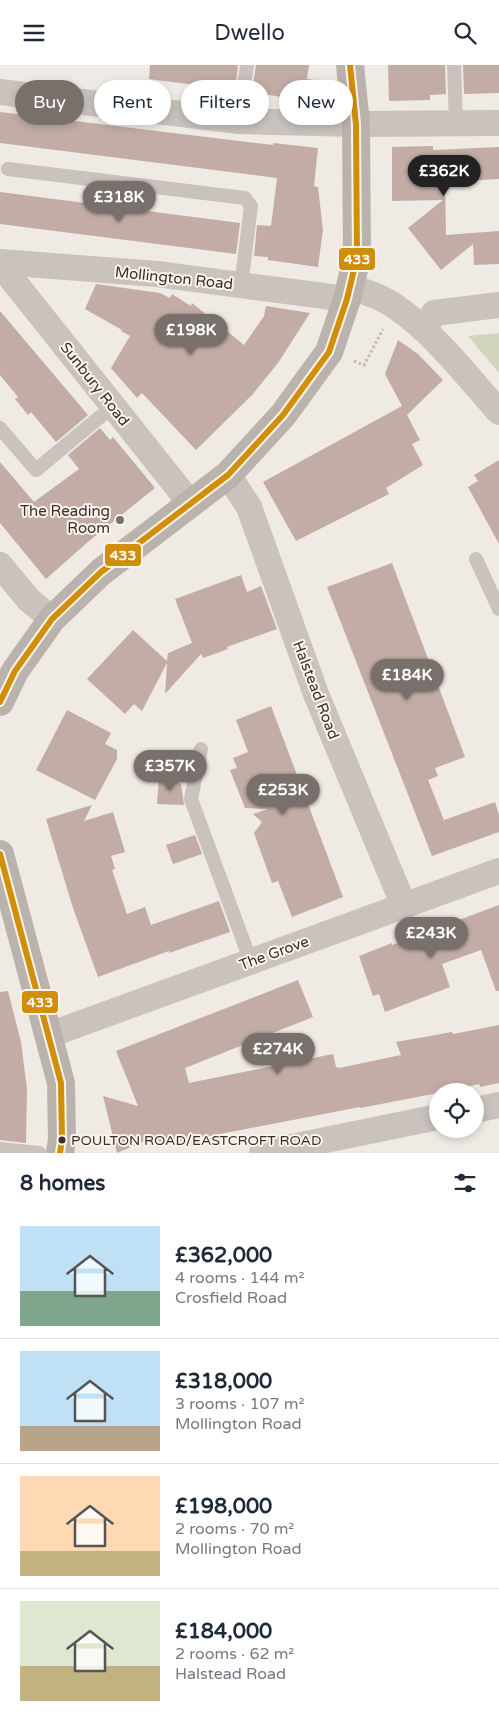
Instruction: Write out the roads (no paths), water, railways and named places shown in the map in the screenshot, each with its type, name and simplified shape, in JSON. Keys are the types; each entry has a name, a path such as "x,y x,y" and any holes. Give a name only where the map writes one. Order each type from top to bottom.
{"main road":[{"path":"0,702 15,671 52,619 101,572 228,475 283,415 329,352 348,293 356,257 356,124 350,65"},
{"path":"1,865 61,1083 62,1140 60,1153"}],"street":[{"path":"0,92 181,114"},
{"path":"269,122 356,124 499,123"},
{"name":"Mollington Road","path":"0,263 157,275 241,285 371,294 395,306 424,329 499,412"},
{"name":"Sunbury Road","path":"0,263 191,504"},
{"path":"424,329 434,313 499,305"},
{"name":"Halstead Road","path":"228,475 249,507 316,694 404,906"},
{"path":"0,565 30,600 52,619"},
{"name":"The Grove","path":"49,1035 499,871"},
{"path":"262,1153 429,1119"}],"lane":[{"path":"245,80 247,65"},
{"path":"454,65 456,124"},
{"path":"8,169 245,198 250,206 241,285"},
{"path":"0,428 36,470 113,407"},
{"path":"476,559 499,609"},
{"path":"201,749 191,799 251,962"},
{"path":"0,1149 40,1153"}],"place":[{"name":"The Reading Room","path":"120,520"},
{"name":"POULTON ROAD/EASTCROFT ROAD","path":"62,1140"}]}
